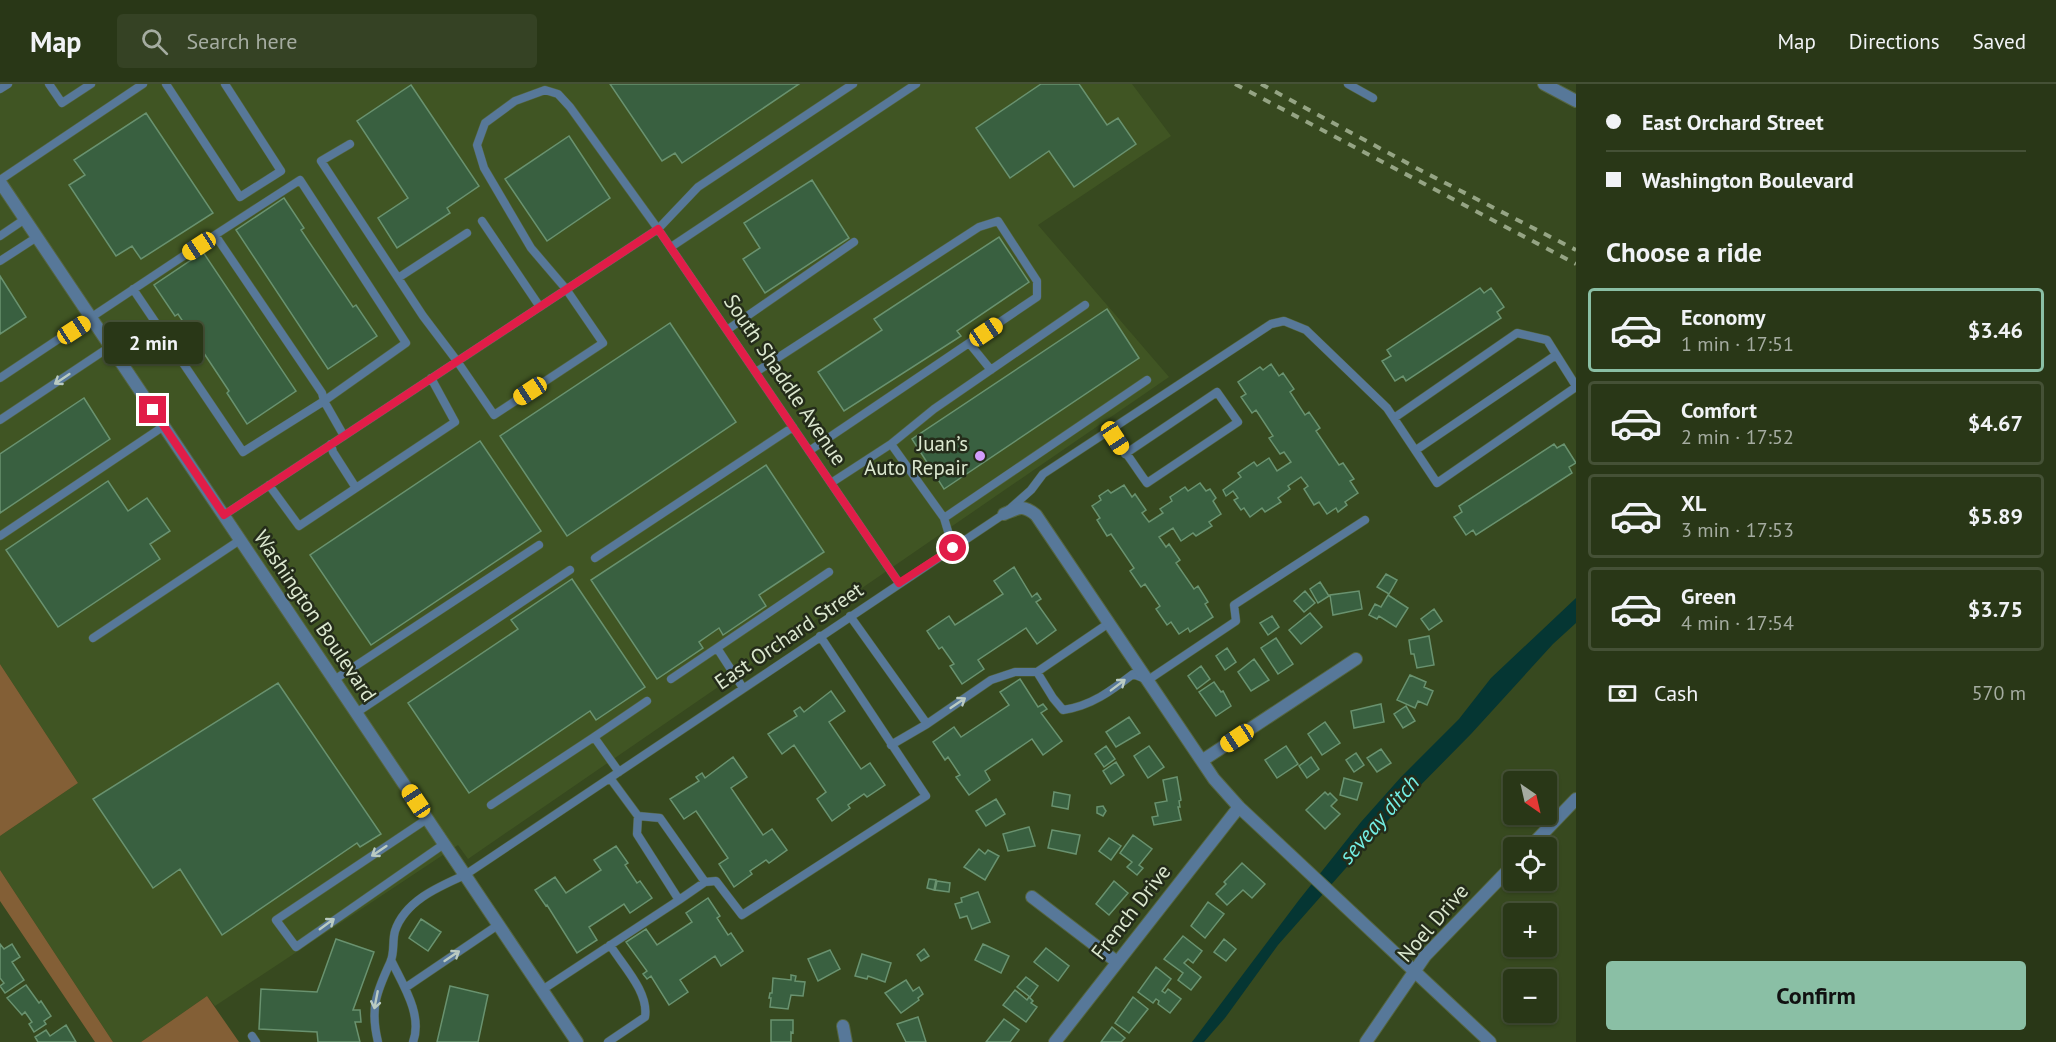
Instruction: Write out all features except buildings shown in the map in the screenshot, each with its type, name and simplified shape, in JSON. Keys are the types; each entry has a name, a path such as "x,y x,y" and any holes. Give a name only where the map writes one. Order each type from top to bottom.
{"street":[{"path":"1544,84 1576,101"},
{"name":"Washington Boulevard","path":"0,181 577,1042"},
{"path":"1004,514 1023,507 1036,515 1214,779 1239,807 1490,1042"},
{"path":"1203,760 1356,659"},
{"path":"1540,837 1576,799"},
{"name":"French Drive","path":"1055,1042 1239,807"},
{"name":"Noel Drive","path":"1366,1042 1425,956 1503,875"},
{"path":"1032,897 1117,962"},
{"path":"843,1026 846,1042"}],"lane":[{"path":"0,89 8,84"},
{"path":"49,84 62,104 91,84"},
{"path":"0,181 143,84"},
{"path":"166,84 240,197 281,171 225,84"},
{"path":"224,515 658,229 698,187 854,84"},
{"path":"671,247 916,84"},
{"path":"1348,84 1373,98"},
{"name":"South Shaddle Avenue","path":"457,361 494,415 603,343 566,289 531,248 484,168 477,145 485,123 515,101 544,90 558,94 570,107 671,247 899,583"},
{"path":"350,144 321,161 423,316 457,361"},
{"path":"0,378 215,235 300,180 406,343 324,401 243,452 134,289"},
{"path":"0,236 26,219"},
{"path":"482,221 540,307"},
{"path":"756,372 979,227 998,221 1037,280 1037,297 809,451"},
{"path":"398,278 467,233"},
{"path":"215,235 322,393 324,401 344,436"},
{"path":"0,261 37,237"},
{"path":"727,330 854,242"},
{"path":"831,483 891,444 934,408 1085,305"},
{"name":"East Orchard Street","path":"378,1042 374,1026 374,1003 391,960 396,931 407,911 425,895 465,875 1004,514 1031,490 1043,474 1271,324 1284,321 1306,330 1388,408 1394,418"},
{"path":"1517,333 1547,340 1556,355 1576,387 1437,483 1394,418 1517,333"},
{"path":"969,343 991,370"},
{"path":"0,420 111,346"},
{"path":"1416,450 1556,355"},
{"path":"269,485 298,526 356,488 455,422 431,378"},
{"path":"944,518 1147,380"},
{"path":"1107,432 1115,438 1125,454 1147,483 1239,422 1217,392 1125,454"},
{"path":"0,536 164,426"},
{"path":"595,558 793,427"},
{"path":"331,444 333,452 356,488"},
{"path":"891,444 944,518 953,548"},
{"path":"1037,672 1063,710 1080,708 1100,698 1133,674 1148,680 1236,621 1234,605 1365,520"},
{"path":"93,638 240,540"},
{"path":"334,680 539,545"},
{"path":"356,713 570,570"},
{"path":"672,679 829,572"},
{"path":"850,616 927,724"},
{"path":"891,745 927,724 991,680 1015,672 1037,672 1109,623"},
{"path":"542,990 705,882 716,881 742,915 926,796 820,636"},
{"path":"717,648 743,688"},
{"path":"491,805 647,701"},
{"path":"594,737 619,772"},
{"path":"610,778 638,816 637,834 679,900"},
{"path":"638,816 660,818 705,882"},
{"path":"427,819 276,920 296,946 444,844"},
{"path":"405,988 498,925"},
{"path":"608,1042 645,1017 647,1005 610,945"},
{"path":"391,960 414,1010 417,1029 413,1042"}],"shaded area":[{"path":"0,84 1132,84 1171,136 1038,225 1169,377 468,859 458,845 215,1006 207,996 141,1042 113,1042 0,870 0,836 78,783 0,664"},
{"path":"0,664 78,783 0,836"},
{"path":"0,870 113,1042 95,1042 0,901"},
{"path":"207,996 239,1042 141,1042"}],"water":[{"name":"seveay ditch","path":"1576,598 1576,623 1553,644 1471,734 1405,801 1278,945 1225,1018 1204,1042 1192,1042 1361,822 1401,777 1459,719 1491,678"}],"railway":[{"path":"1235,84 1576,264"},
{"path":"1261,84 1422,171 1576,250"}],"place":[{"name":"Juan’s Auto Repair","path":"980,456"}],"route":[{"path":"153,410 224,515 658,229 899,583 953,548"}]}
